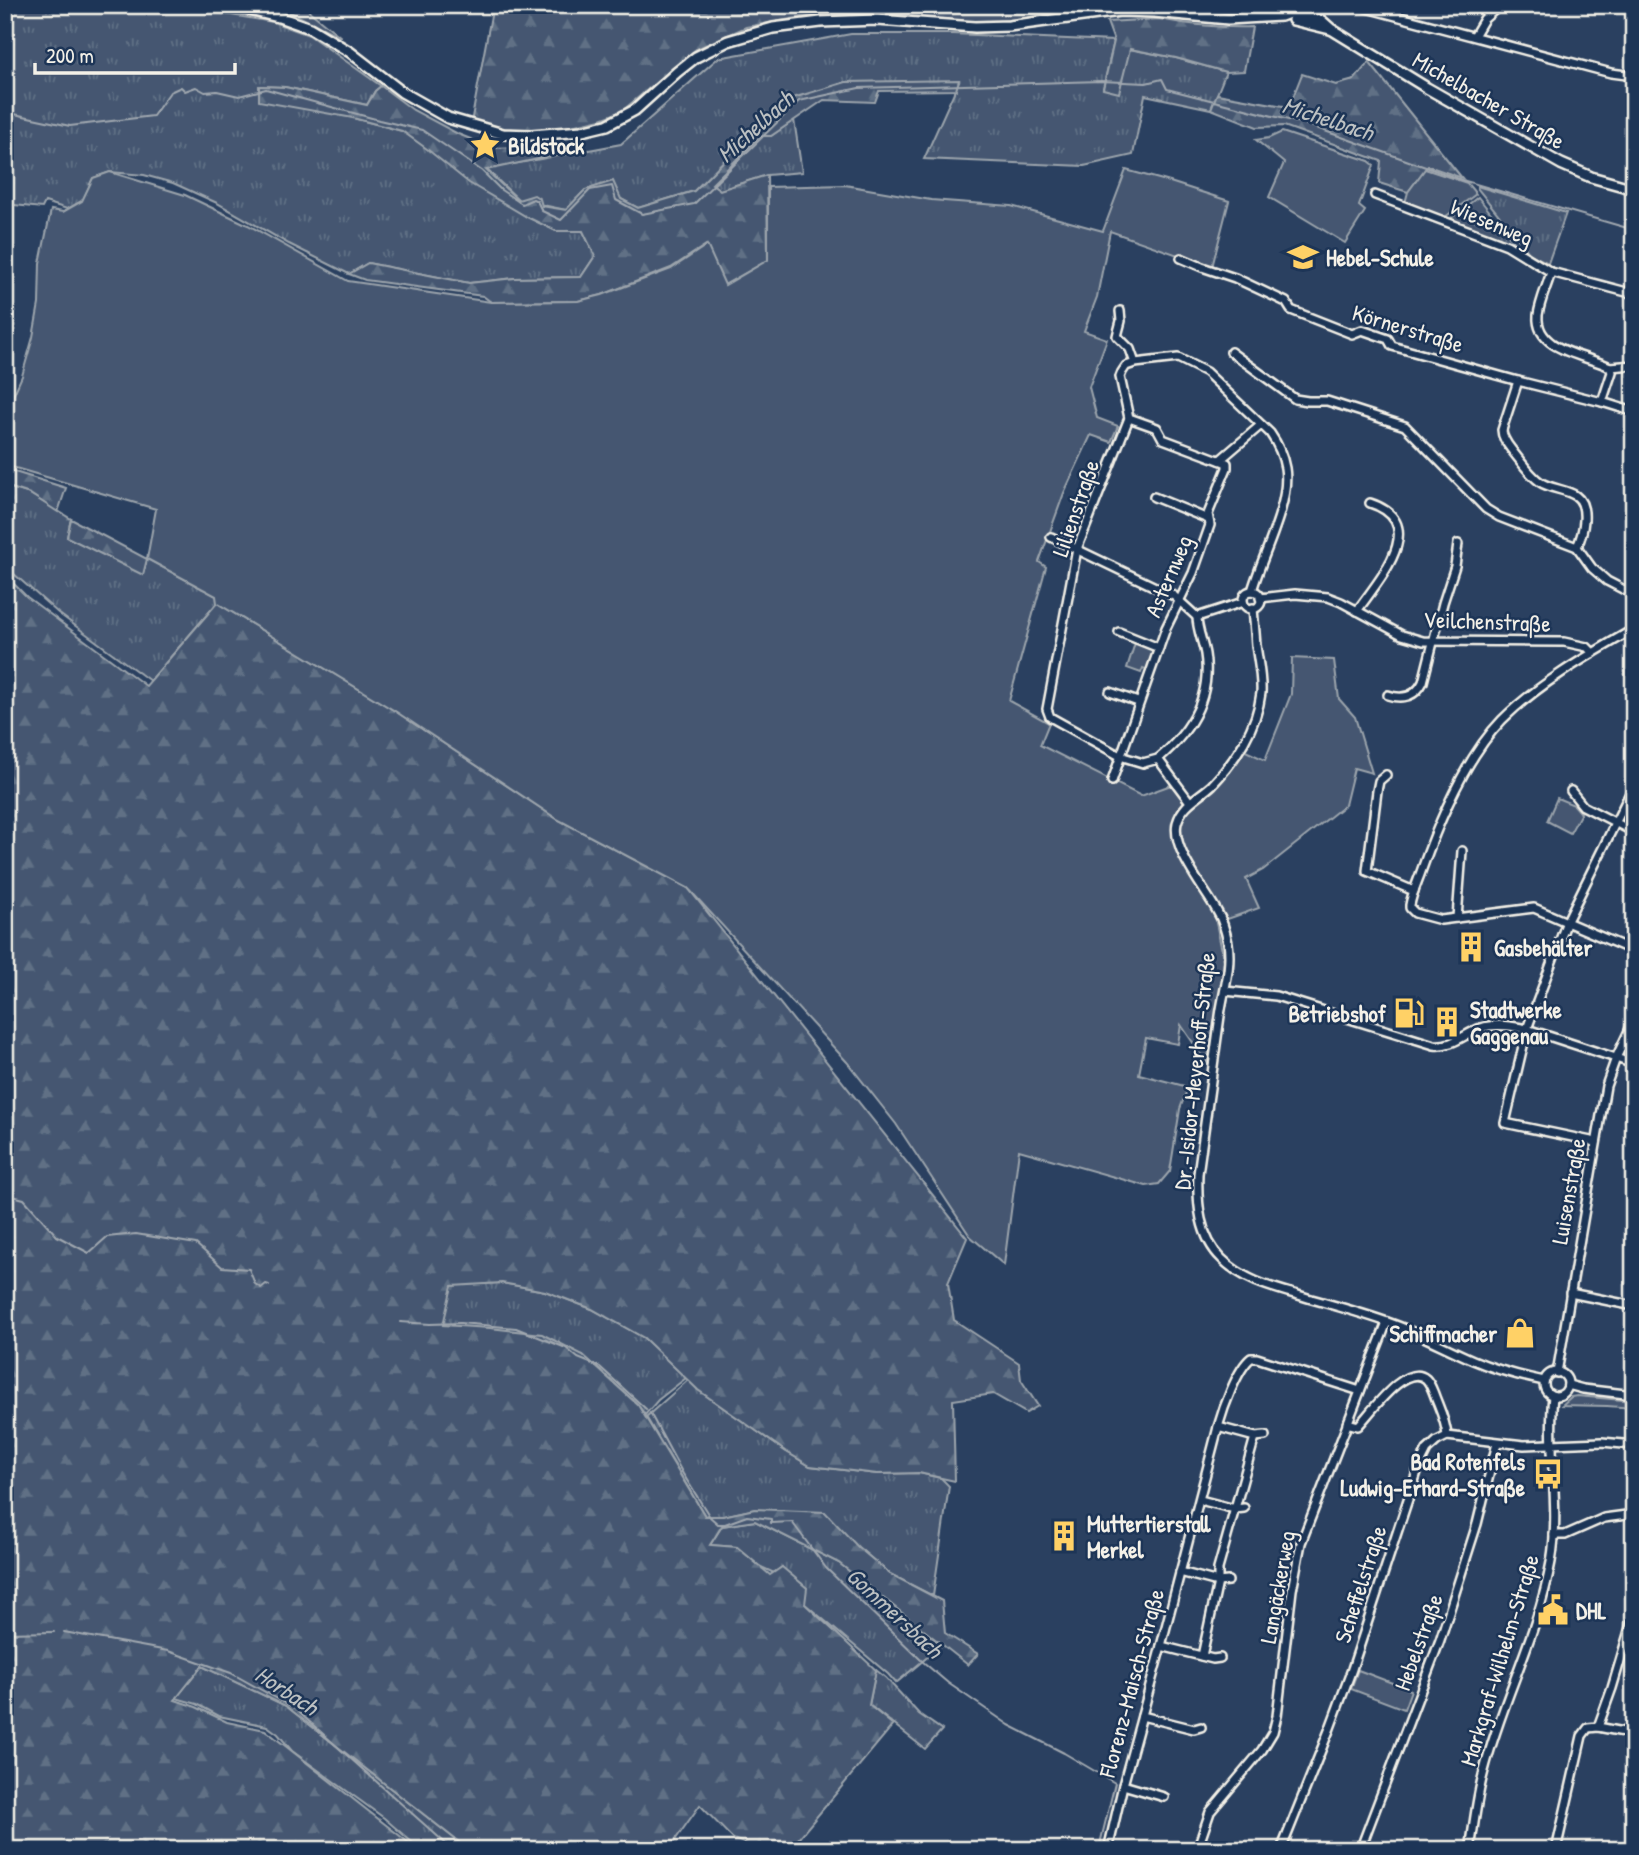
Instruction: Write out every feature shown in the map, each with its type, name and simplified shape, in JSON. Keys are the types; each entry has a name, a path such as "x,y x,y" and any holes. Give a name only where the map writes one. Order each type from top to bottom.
{"main road":[{"name":"Michelbacher Straße","path":"228,5 279,17 310,28 350,52 410,97 448,118 503,134 531,135 582,131 607,125 635,110 696,57 727,41 773,28 821,22 877,20 975,27 1009,26 1120,11 1228,19 1289,13 1322,20 1331,29 1427,88 1561,164 1591,177 1634,189"}],"street":[{"path":"1275,5 1277,16"},
{"path":"1355,5 1611,73 1634,76"},
{"path":"1474,36 1484,19 1500,5"},
{"name":"Wiesenweg","path":"1375,195 1507,245 1551,272 1634,294"},
{"name":"Körnerstraße","path":"1181,258 1235,278 1286,302 1292,310 1352,334 1362,330 1388,339 1392,346 1634,412"},
{"path":"1551,272 1538,314 1538,324 1551,344 1610,367 1634,365"},
{"path":"1120,311 1121,321 1117,336 1130,349 1135,363"},
{"path":"1231,352 1294,399 1327,401 1405,426 1486,509 1499,517 1577,547 1592,568 1607,581 1634,595"},
{"path":"1252,591 1283,503 1285,466 1277,444 1270,433 1206,372 1178,358 1135,363 1126,366 1120,377 1129,418 1157,428 1163,439 1220,460 1261,425"},
{"path":"1602,402 1612,372 1610,367"},
{"path":"1518,381 1502,437 1524,467 1541,482 1576,496 1582,504 1582,538 1577,547"},
{"name":"Lilienstraße","path":"1120,756 1050,717 1047,709 1077,548 1129,418"},
{"name":"Asternweg","path":"1112,781 1166,628 1193,573 1210,525 1208,514 1227,468 1227,463 1220,460"},
{"name":"Asternweg","path":"1154,497 1209,519"},
{"path":"1357,611 1389,564 1398,545 1399,533 1394,520 1382,507 1370,503"},
{"path":"1051,537 1179,600 1197,617 1205,656 1203,695 1190,726 1158,759 1143,763 1120,756"},
{"path":"1388,695 1409,696 1418,691 1423,682 1455,566 1458,544"},
{"path":"1247,592 1259,594 1260,598 1259,605 1253,608 1248,608 1243,602 1243,596 1247,592"},
{"name":"Veilchenstraße","path":"1260,598 1295,594 1328,597 1402,635 1423,641 1564,642 1587,647 1593,653"},
{"path":"1197,617 1243,602"},
{"path":"1158,759 1189,802 1210,786 1243,743 1256,717 1261,692 1253,608"},
{"path":"1634,629 1593,653 1532,695 1489,736 1467,769 1436,827 1410,901 1410,908 1415,913 1441,920 1534,908 1634,951"},
{"name":"Asternweg","path":"1119,632 1159,648"},
{"path":"1110,692 1138,702"},
{"path":"1387,775 1379,781 1367,871 1414,891"},
{"path":"1596,1142 1505,1123 1527,1029 1567,921 1634,785"},
{"path":"1571,792 1583,806 1634,832"},
{"name":"Dr.-Isidor-Meyerhoff-Straße","path":"1189,802 1177,824 1177,838 1182,852 1220,916 1228,943 1229,962 1198,1174 1200,1213 1210,1244 1220,1257 1247,1278 1387,1322 1489,1367 1545,1381"},
{"path":"1457,918 1462,851"},
{"path":"1225,991 1276,996 1434,1045 1451,1044 1484,1027 1510,1026 1527,1029 1634,1064"},
{"name":"Luisenstraße","path":"1557,1373 1606,1086 1634,1020"},
{"path":"1570,1293 1634,1306"},
{"name":"Langäckerweg","path":"1197,1850 1210,1812 1262,1750 1273,1732 1301,1543 1387,1322"},
{"name":"Florenz-Maisch-Straße","path":"1108,1850 1218,1427 1242,1368 1251,1358 1257,1358 1360,1391"},
{"path":"1557,1373 1565,1376 1568,1385 1563,1394 1553,1396 1546,1390 1545,1381 1549,1375 1557,1373"},
{"path":"1347,1423 1358,1426 1398,1382 1419,1376 1427,1380 1431,1387 1444,1417 1447,1436 1497,1443 1602,1442 1634,1445"},
{"path":"1568,1385 1634,1395"},
{"name":"Markgraf-Wilhelm-Straße","path":"1469,1850 1483,1772 1547,1582 1554,1548 1551,1444 1553,1396"},
{"path":"1218,1427 1255,1437 1265,1436"},
{"name":"Scheffelstraße","path":"1282,1850 1352,1670 1419,1466 1427,1450 1447,1436"},
{"path":"1202,1656 1218,1583 1218,1569 1255,1437"},
{"name":"Hebelstraße","path":"1360,1850 1440,1640 1477,1524 1497,1443"},
{"path":"1200,1500 1235,1509 1244,1508"},
{"path":"1554,1535 1565,1535 1604,1518 1634,1514"},
{"path":"1180,1572 1218,1583 1228,1581"},
{"path":"1598,1727 1634,1614"},
{"path":"1161,1646 1213,1659 1220,1658"},
{"path":"1142,1716 1194,1729 1201,1727"},
{"path":"1556,1850 1582,1736 1588,1728 1598,1727 1634,1734"},
{"path":"1123,1785 1164,1797"}],"green space":[{"path":"55,5 171,5 273,22 309,35 381,86 367,105 285,87 260,86 353,118 402,131 527,217 556,231 583,231 595,256 581,277 515,278 469,283 368,263 349,274 217,203 173,183 144,175 110,172 93,178 83,200 67,209 45,202 42,208 5,204 5,10"},
{"path":"257,5 312,5 309,11 341,37 288,11"},
{"path":"493,5 1101,5 1102,8 994,22 931,21 837,11 746,27 696,49 622,111 563,128 515,130 471,123"},
{"path":"1159,19 1205,26 1252,27 1244,71 1226,72 1130,49 1119,93 1103,89 1114,41 1107,22"},
{"path":"851,34 953,34 1114,41 1103,88 1119,92 1129,49 1226,72 1211,109 1145,95 1133,155 1084,166 924,159 959,81 783,101 694,191 638,208 621,199 585,190 566,210 519,200 486,169 621,144 718,58"},
{"path":"1369,62 1462,178 1428,166 1408,192 1379,183 1381,161 1284,126 1257,127 1211,109 1217,94 1289,107 1302,74 1336,85 1354,80"},
{"path":"959,80 956,90 879,91 875,102 824,100 771,136 760,136 712,184 720,190 767,175 768,260 724,285 706,245 671,268 602,295 578,301 491,302 483,296 365,280 349,274 368,263 469,283 515,278 581,277 595,256 583,231 556,231 527,217 469,183 402,131 353,118 259,101 259,86 285,87 367,105 381,86 413,110 458,134 493,148 518,147 543,158 486,170 518,200 534,195 540,199 542,206 566,210 585,190 613,181 621,199 638,208 694,191 783,101 846,82"},
{"path":"794,120 802,172 767,175 720,190 712,184 760,136 771,136"},
{"path":"1282,132 1374,165 1359,206 1365,211 1345,243 1269,197 1284,163 1256,140"},
{"path":"1425,169 1467,183 1476,194 1445,217 1405,203 1408,192"},
{"path":"1126,170 1229,201 1212,267 1110,231 1097,297 1084,331 1107,339 1089,387 1097,418 1118,426 1111,442 1091,435 1064,493 1039,562 1046,567 1009,701 1049,723 1040,745 1141,796 1171,785 1185,803 1208,784 1239,748 1265,760 1291,694 1292,658 1334,660 1339,699 1355,717 1372,773 1354,768 1345,805 1263,870 1246,879 1259,908 1216,923 1224,960 1222,986 1207,1063 1181,1025 1178,1044 1146,1038 1139,1074 1188,1087 1180,1109 1170,1171 1159,1184 1146,1186 1019,1150 1004,1265 970,1236 896,1124 847,1062 688,888 557,819 395,711 217,603 216,596 147,559 156,509 5,465 5,414 22,376 33,337 39,304 40,263 51,210 63,212 82,201 93,178 110,172 185,195 248,225 348,281 491,302 578,301 602,295 671,269 707,245 725,285 768,260 768,187 845,185 931,200 1011,206 1103,231"},
{"path":"1477,186 1566,213 1548,263 1530,254"},
{"path":"1478,197 1514,242 1513,243 1450,219"},
{"path":"5,469 66,488 58,512 30,494 5,486"},
{"path":"5,486 30,494 71,519 67,537 143,574 147,559 217,596 217,603 150,681 58,613 5,566"},
{"path":"71,519 147,559 143,575 67,537"},
{"path":"5,575 27,597 146,686 217,603 395,711 557,819 688,888 967,1238 948,1283 954,1320 1019,1363 1021,1380 1038,1406 1026,1413 993,1394 953,1400 955,1481 919,1473 877,1474 810,1466 698,1390 644,1338 592,1309 545,1291 502,1283 452,1286 443,1325 542,1334 583,1355 638,1405 705,1516 723,1516 755,1509 825,1512 859,1548 890,1574 942,1601 945,1633 978,1654 968,1665 839,1563 755,1521 722,1526 710,1545 737,1547 770,1575 782,1567 807,1588 805,1604 876,1670 869,1705 893,1725 789,1850 762,1850 733,1839 700,1805 668,1850 469,1850 286,1706 202,1666 175,1700 227,1722 265,1730 418,1850 5,1850"},
{"path":"1135,643 1151,649 1154,653 1148,670 1143,668 1141,673 1127,668"},
{"path":"1557,798 1574,805 1581,813 1570,833 1547,821"},
{"path":"502,1283 545,1291 592,1309 644,1338 686,1378 658,1400 645,1415 638,1405 583,1355 442,1325 452,1285"},
{"path":"688,1380 698,1390 810,1466 877,1474 919,1473 941,1478 949,1486 933,1596 890,1574 859,1548 755,1509 723,1516 705,1516 646,1417"},
{"path":"1571,1397 1634,1401 1634,1408 1562,1405"},
{"path":"755,1521 839,1563 942,1645 896,1683 805,1604 782,1567 774,1573 759,1566 737,1547 710,1545 722,1526"},
{"path":"202,1666 286,1706 469,1850 421,1850 384,1818 292,1751 278,1734 267,1726 219,1716 197,1704 176,1698"},
{"path":"876,1670 919,1714 942,1730 925,1749 869,1705"},
{"path":"1358,1670 1411,1690 1404,1709 1351,1689"}],"waterway":[{"name":"Michelbach","path":"5,112 70,126 153,116 170,92 181,87 185,91 196,87 205,92 217,91 239,96 266,89 422,130 482,171 501,190 522,204 533,199 542,211 561,220 590,190 612,186 616,200 642,214 694,204 799,101 859,88 1101,81 1146,83 1162,79 1167,89 1308,125 1462,180 1634,230"},
{"name":"Gommersbach","path":"5,1194 24,1199 57,1236 89,1253 107,1237 136,1234 196,1244 222,1267 249,1269 255,1284 261,1288 269,1285"},
{"name":"Gommersbach","path":"400,1322 460,1323 516,1328 566,1348 578,1358 600,1367 646,1409"},
{"name":"Gommersbach","path":"650,1413 683,1474 710,1517 718,1524 747,1516 771,1519 771,1523 792,1522 826,1568 948,1683 1009,1725 1115,1783 1099,1848"},
{"name":"Horbach","path":"5,1633 54,1632"},
{"name":"Horbach","path":"64,1632 168,1651 231,1673 294,1708 453,1850"}],"place":[{"name":"Bildstock","path":"485,145"},
{"name":"Hebel-Schule","path":"1303,257"},
{"name":"Gasbehälter","path":"1471,947"},
{"name":"Betriebshof","path":"1409,1013"},
{"name":"Stadtwerke Gaggenau","path":"1447,1022"},
{"name":"Schiffmacher","path":"1520,1333"},
{"name":"Bad Rotenfels Ludwig-Erhard-Straße","path":"1548,1474"},
{"name":"Muttertierstall Merkel","path":"1064,1536"},
{"name":"DHL","path":"1553,1610"}]}
